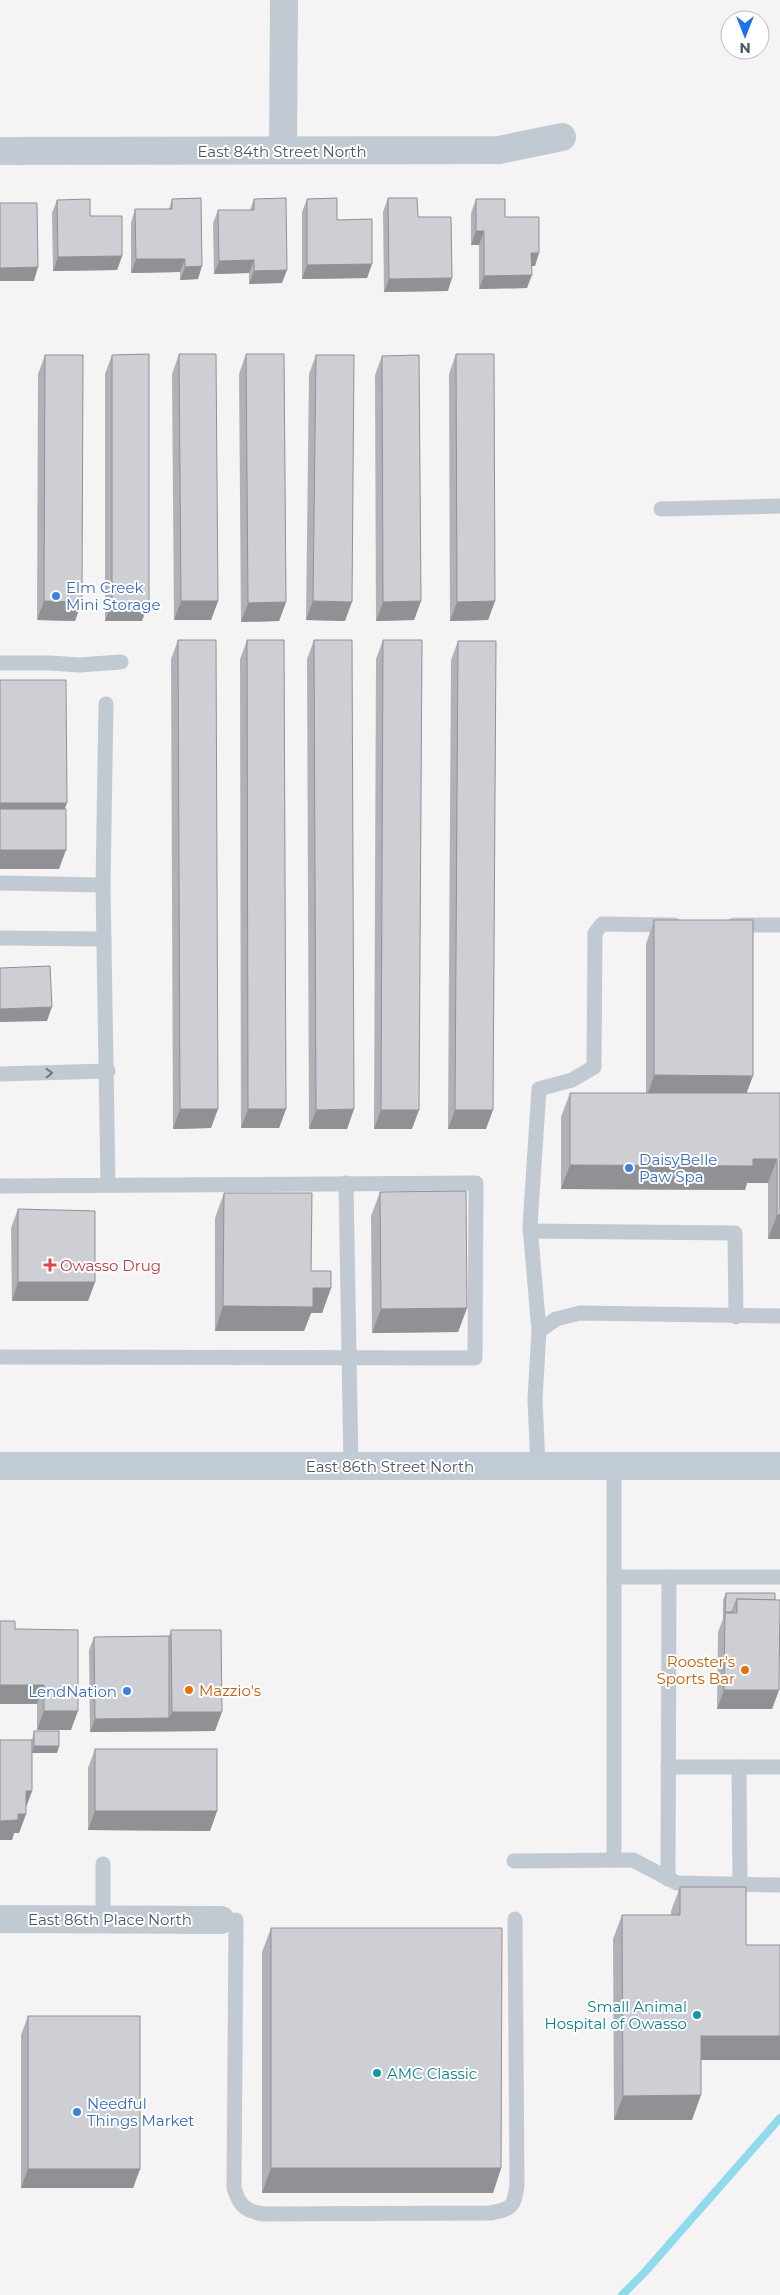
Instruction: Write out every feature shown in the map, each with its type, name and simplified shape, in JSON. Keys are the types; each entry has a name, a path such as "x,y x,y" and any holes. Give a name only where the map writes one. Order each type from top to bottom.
{"main road":[{"name":"East 86th Street North","path":"0,1466 780,1466"}],"street":[{"path":"283,150 284,0"},
{"name":"East 84th Street North","path":"0,151 500,150 562,138"},
{"name":"East 86th Place North","path":"0,1919 228,1920"}],"lane":[{"path":"660,509 780,506"},
{"path":"0,663 50,662 79,665 121,662"},
{"path":"106,704 103,885 108,1071 108,1185"},
{"path":"0,883 103,885"},
{"path":"538,1466 535,1399 539,1331 530,1231 539,1089 572,1080 594,1067 595,933 602,924 691,925"},
{"path":"721,925 780,925"},
{"path":"0,938 104,939"},
{"path":"0,1074 108,1071"},
{"path":"346,1183 351,1466"},
{"path":"0,1186 476,1183 476,1358 0,1357"},
{"path":"530,1231 735,1233 736,1317"},
{"path":"539,1331 556,1319 580,1313 736,1317 780,1316"},
{"path":"614,1466 614,1860"},
{"path":"614,1577 780,1577"},
{"path":"668,1878 669,1577"},
{"path":"668,1767 780,1767"},
{"path":"739,1767 740,1884"},
{"path":"514,1861 633,1860 677,1883 780,1885"},
{"path":"103,1864 103,1919"},
{"path":"228,1920 234,2188 238,2203 249,2211 272,2214 490,2213 508,2210 515,2201 517,2184 515,1919"}],"building":[{"path":"201,198 202,266 185,267 185,259 136,259 135,209 172,209 172,199"},
{"path":"286,198 287,270 254,271 254,260 219,261 218,210 254,210 254,199"},
{"path":"337,198 337,220 372,219 372,264 307,265 307,199"},
{"path":"388,198 417,198 418,217 451,217 452,278 389,279"},
{"path":"90,199 90,216 122,216 122,256 58,257 57,200"},
{"path":"476,199 505,199 505,217 539,217 539,253 531,253 532,275 484,276 484,231 476,231"},
{"path":"0,203 37,203 38,267 0,268"},
{"path":"149,354 149,602 112,602 112,355"},
{"path":"179,354 216,354 218,601 181,601"},
{"path":"246,354 284,354 286,602 248,603"},
{"path":"456,354 494,354 495,601 457,602"},
{"path":"45,355 83,355 82,602 44,601"},
{"path":"316,355 354,355 352,602 313,601"},
{"path":"419,355 421,601 383,602 382,356"},
{"path":"178,640 216,640 218,1109 180,1109"},
{"path":"247,640 284,640 286,1109 248,1109"},
{"path":"314,640 352,640 354,1109 316,1110"},
{"path":"383,640 422,640 419,1110 381,1110"},
{"path":"458,641 496,641 493,1110 455,1110"},
{"path":"0,680 66,680 67,803 0,803"},
{"path":"0,809 66,809 66,850 0,850"},
{"path":"654,920 753,920 753,1076 654,1075"},
{"path":"50,966 52,1007 0,1009 0,968"},
{"path":"570,1093 780,1093 780,1215 777,1215 777,1159 753,1159 753,1166 570,1165"},
{"path":"466,1191 467,1308 381,1309 380,1192"},
{"path":"224,1193 312,1193 311,1271 331,1271 331,1288 313,1288 313,1307 223,1306"},
{"name":"Owasso Drug","path":"18,1209 95,1211 95,1282 18,1282"},
{"path":"726,1593 775,1593 775,1600 737,1599 732,1612 725,1612"},
{"name":"Rooster's Sports Bar","path":"737,1599 780,1600 779,1690 724,1690 725,1613 737,1613"},
{"path":"0,1621 15,1621 15,1629 78,1630 78,1711 44,1711 44,1685 0,1685"},
{"name":"Mazzio's","path":"171,1630 221,1630 222,1712 172,1712"},
{"path":"169,1636 169,1718 95,1719 94,1637"},
{"path":"34,1731 59,1731 59,1746 34,1746"},
{"path":"0,1740 32,1740 32,1791 26,1791 26,1814 18,1814 18,1820 0,1821"},
{"path":"95,1749 217,1749 217,1811 95,1811"},
{"name":"Small Animal Hospital of Owasso","path":"680,1887 746,1887 746,1945 780,1945 780,2036 701,2036 701,2095 623,2096 622,1915 680,1915"},
{"name":"AMC Classic","path":"271,1928 502,1928 501,2168 271,2168"},
{"name":"Needful Things Market","path":"28,2016 140,2016 140,2169 28,2169"}],"waterway":[{"path":"622,2295 644,2273 780,2118"}],"place":[{"name":"Elm Creek Mini Storage","path":"56,596"},
{"name":"DaisyBelle Paw Spa","path":"629,1168"},
{"name":"Owasso Drug","path":"50,1265"},
{"name":"Rooster's Sports Bar","path":"745,1670"},
{"name":"Mazzio's","path":"189,1690"},
{"name":"LendNation","path":"127,1691"},
{"name":"Small Animal Hospital of Owasso","path":"697,2015"},
{"name":"AMC Classic","path":"377,2073"},
{"name":"Needful Things Market","path":"77,2112"}]}
